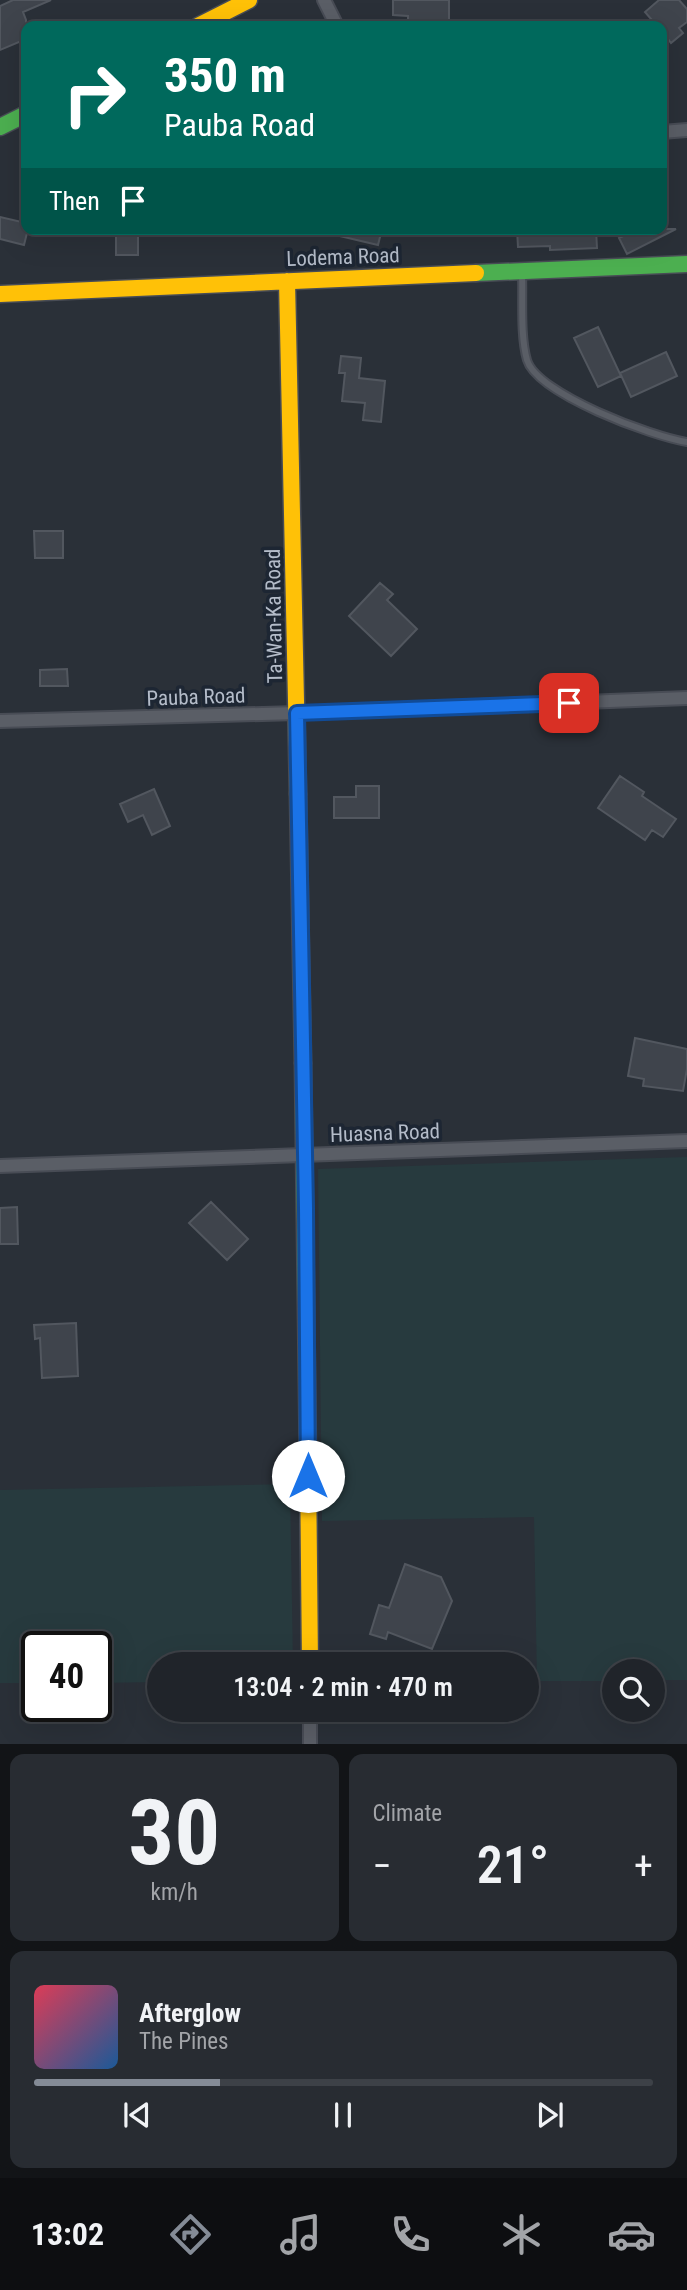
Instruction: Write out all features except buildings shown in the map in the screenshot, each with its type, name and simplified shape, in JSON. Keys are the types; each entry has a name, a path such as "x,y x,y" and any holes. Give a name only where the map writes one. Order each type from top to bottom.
{"street":[{"path":"208,21 249,0"},
{"path":"324,0 334,21"},
{"path":"0,127 21,116"},
{"path":"667,132 687,130"},
{"name":"Lodema Road","path":"0,294 687,264"},
{"name":"Ta-Wan-Ka Road","path":"287,281 305,1155 310,1652"},
{"name":"Pauba Road","path":"0,721 687,698"},
{"name":"Huasna Road","path":"0,1166 687,1141"},
{"path":"310,1722 310,1744"}],"lane":[{"path":"522,271 525,348 532,370 557,391 611,417 642,430 687,442"}],"green space":[{"path":"687,1157 687,1680 665,1680 665,1659 602,1659 602,1681 539,1681 534,1517 322,1521 318,1169"},
{"path":"290,1484 293,1652 147,1652 147,1682 112,1683 112,1631 21,1631 21,1683 0,1683 0,1490"}],"traffic: fast":[{"path":"0,127 21,116"},
{"path":"476,273 687,264"},
{"path":"303,1063 308,1464"}],"traffic: slow":[{"path":"208,21 249,0"},
{"path":"0,294 476,273"},
{"path":"287,281 298,794"},
{"path":"308,1464 310,1652"}],"traffic: jam":[{"path":"298,794 303,1063"}],"route":[{"path":"308,1476 297,713 569,703"}]}
